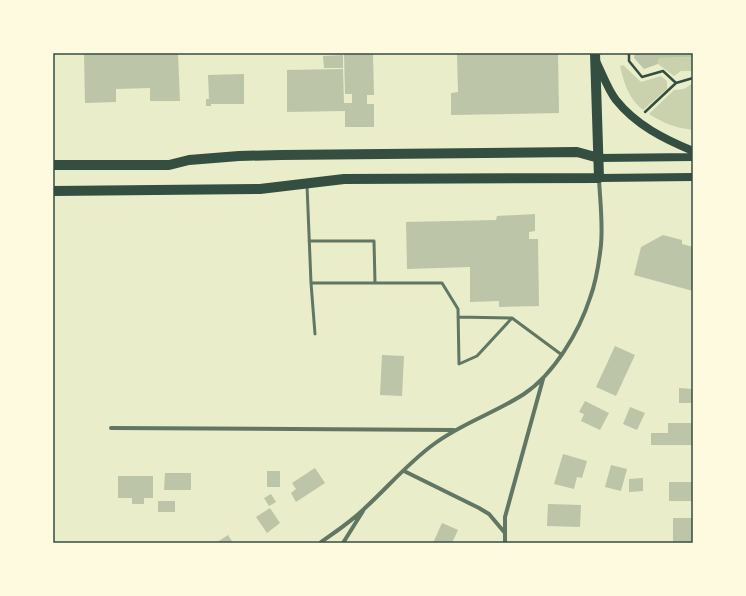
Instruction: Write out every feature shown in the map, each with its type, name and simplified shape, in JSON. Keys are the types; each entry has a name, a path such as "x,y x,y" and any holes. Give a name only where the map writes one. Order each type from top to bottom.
{"main road":[{"path":"595,56 615,99 638,122 667,140 693,151"},
{"path":"595,56 599,178"},
{"path":"53,165 169,165 188,160 210,158 281,155 577,152 599,158 693,157"},
{"path":"53,191 260,188 344,179 693,177"}],"street":[{"path":"320,543 364,509 434,444 454,430 525,394 543,379 562,355 583,316 595,280 601,244 599,178"},
{"path":"505,543 505,517 543,379"},
{"path":"111,428 454,430"},
{"path":"404,471 489,514 505,533"},
{"path":"343,543 364,509"}],"lane":[{"path":"306,183 311,283 316,334"},
{"path":"309,241 374,241 375,283"},
{"path":"311,283 442,283 458,309 459,364 477,356 512,318"},
{"path":"458,317 512,318 562,355"}],"path":[{"path":"629,53 629,61 642,77 663,71 676,82"},
{"path":"642,116 676,82 693,78"}],"green space":[{"path":"693,57 693,71 681,71 674,76 658,64 659,58"},
{"path":"623,65 641,82 661,76 667,81 667,89 643,110 634,101 628,91 620,66"},
{"path":"693,83 693,130 670,125 649,114 674,90 684,89"}],"building":[{"path":"84,53 178,53 180,101 150,101 150,88 116,89 116,102 85,103"},
{"path":"344,53 373,53 374,95 367,95 367,104 374,104 374,127 345,127 345,111 287,112 287,70 343,69 344,103 352,103 352,94 345,94"},
{"path":"457,53 558,53 559,113 451,115 451,93 458,92"},
{"path":"635,53 693,53 693,57 659,58 658,64 644,69 634,58"},
{"path":"343,55 343,68 324,68 323,56"},
{"path":"244,74 244,104 211,104 211,106 206,106 206,99 209,99 208,75"},
{"path":"535,214 535,231 529,232 529,239 538,239 539,306 499,307 499,301 470,302 470,267 407,269 406,222 496,220 497,216"},
{"path":"663,235 682,240 682,244 693,247 693,291 634,275 641,247"},
{"path":"615,346 635,355 616,396 596,387"},
{"path":"382,355 404,356 402,396 380,395"},
{"path":"679,388 693,389 693,403 679,403"},
{"path":"585,401 609,413 600,430 581,421 584,414 579,412"},
{"path":"630,407 645,413 637,430 623,424"},
{"path":"668,423 693,423 693,445 651,445 651,433 668,433"},
{"path":"563,454 587,461 582,478 577,477 574,489 554,484"},
{"path":"611,465 627,469 621,491 605,487"},
{"path":"315,468 325,483 296,502 291,493 296,489 292,483"},
{"path":"267,471 280,471 280,487 267,487"},
{"path":"165,473 191,473 191,490 164,490"},
{"path":"118,476 153,476 153,498 144,498 144,504 132,504 132,498 118,498"},
{"path":"643,478 643,491 629,492 629,479"},
{"path":"669,482 693,482 693,501 669,501"},
{"path":"271,494 276,502 269,506 264,498"},
{"path":"158,501 175,501 175,512 158,512"},
{"path":"548,504 581,505 580,527 547,526"},
{"path":"270,508 280,523 267,533 256,517"},
{"path":"673,518 693,518 692,543 673,543"},
{"path":"442,523 458,530 452,543 433,543"},
{"path":"228,535 233,543 216,543"}]}
